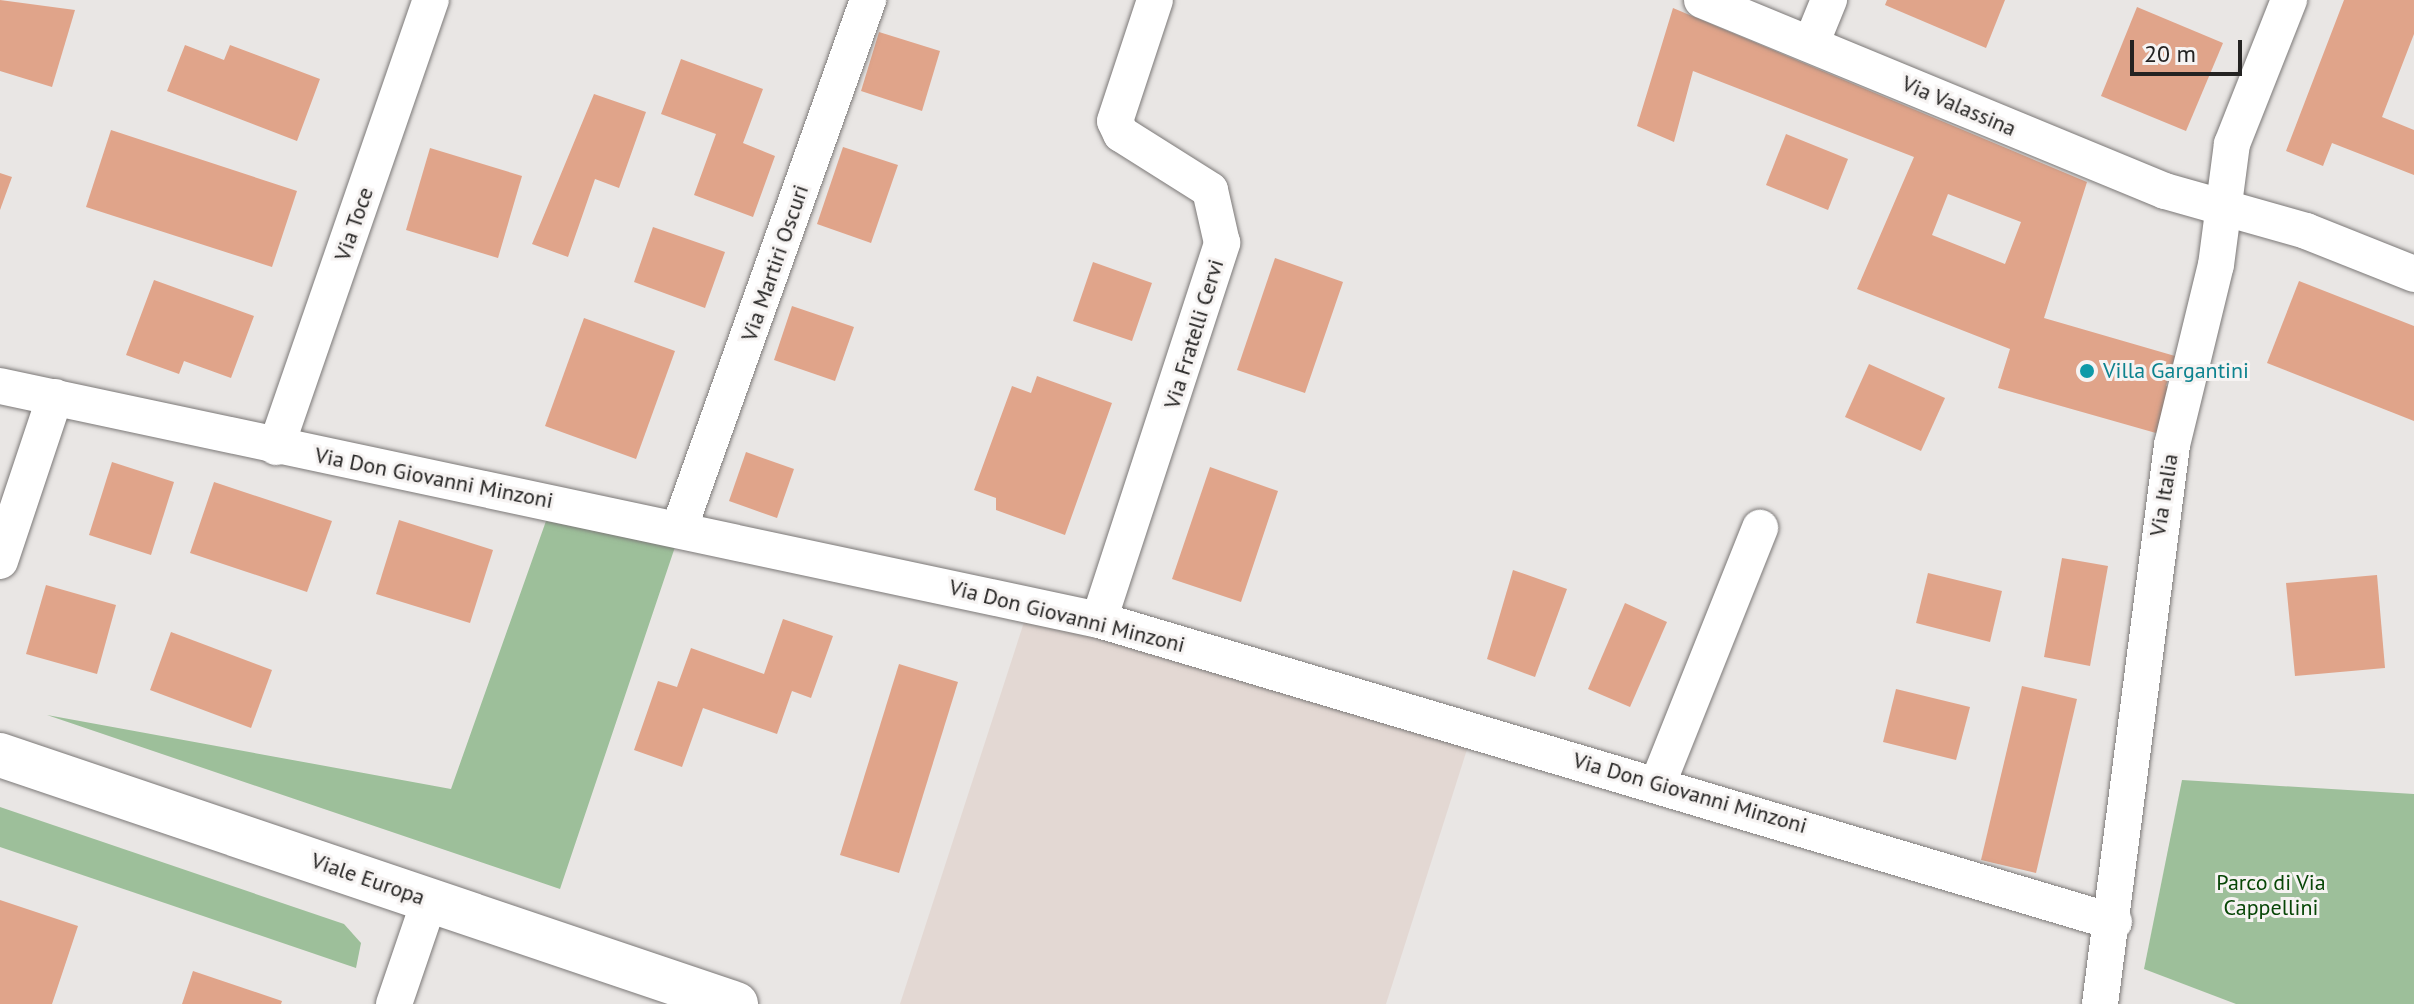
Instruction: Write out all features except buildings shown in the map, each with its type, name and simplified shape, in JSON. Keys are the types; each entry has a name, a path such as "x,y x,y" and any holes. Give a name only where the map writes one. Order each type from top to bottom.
{"street":[{"name":"Via Toce","path":"276,447 431,0"},
{"name":"Via Martiri Oscuri","path":"680,526 868,0"},
{"name":"Via Fratelli Cervi","path":"1099,620 1218,270 1220,215 1204,185 1121,134 1115,121 1155,0"},
{"name":"Via Valassina","path":"1702,0 2219,207 2306,231 2414,274"},
{"path":"1811,44 1829,0"},
{"name":"Via Italia","path":"2100,1004 2114,922 2138,668 2172,445 2216,265 2219,207 2232,144 2289,0"},
{"name":"Via Don Giovanni Minzoni","path":"0,386 276,447 680,526 1099,620 1658,783 2114,922"},
{"path":"0,561 55,397"},
{"path":"1658,783 1760,528"},
{"name":"Viale Europa","path":"0,755 736,1004"},
{"path":"394,1004 430,899"}],"shaded area":[{"path":"1027,613 1470,740 1386,1004 900,1004"}],"green space":[{"path":"546,521 675,547 560,889 47,715 451,789"},
{"name":"Parco di Via Cappellini","path":"2182,780 2414,794 2414,1004 2236,1004 2144,969"},
{"path":"0,807 344,924 361,943 356,968 0,847"}],"place":[{"name":"Villa Gargantini","path":"2087,371"}]}
